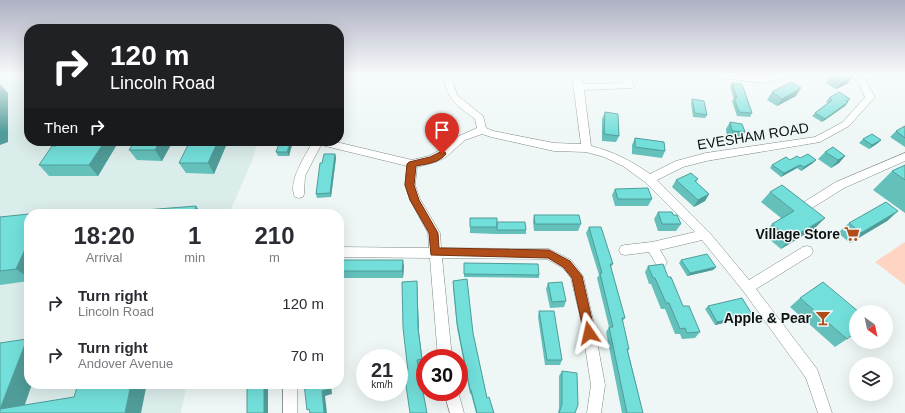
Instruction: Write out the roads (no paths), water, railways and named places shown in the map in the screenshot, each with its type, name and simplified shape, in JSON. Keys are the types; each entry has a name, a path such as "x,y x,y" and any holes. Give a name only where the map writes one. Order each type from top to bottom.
{"street":[{"path":"451,94 480,118 482,130"},
{"path":"579,94 586,148"},
{"name":"EVESHAM ROAD","path":"649,178 680,164 706,157 818,140 846,124 870,98 868,94"},
{"path":"338,146 412,164 432,159 442,154 462,138 482,130 491,134 554,147 586,148 627,163 649,178 705,235 748,288 812,374 825,413"},
{"path":"299,194 300,176 315,146"},
{"path":"808,205 840,185 905,158"},
{"path":"412,164 410,185 415,200 434,233 434,252 444,349"},
{"path":"625,250 652,247 705,235"},
{"path":"652,247 661,262"},
{"path":"748,288 807,251"},
{"path":"344,252 549,254 567,264 577,276 587,320 598,386 594,413"},
{"path":"290,389 290,413"},
{"path":"454,401 457,413"}],"place":[{"name":"Village Store","path":"852,234"},
{"name":"Apple & Pear","path":"823,318"}]}
